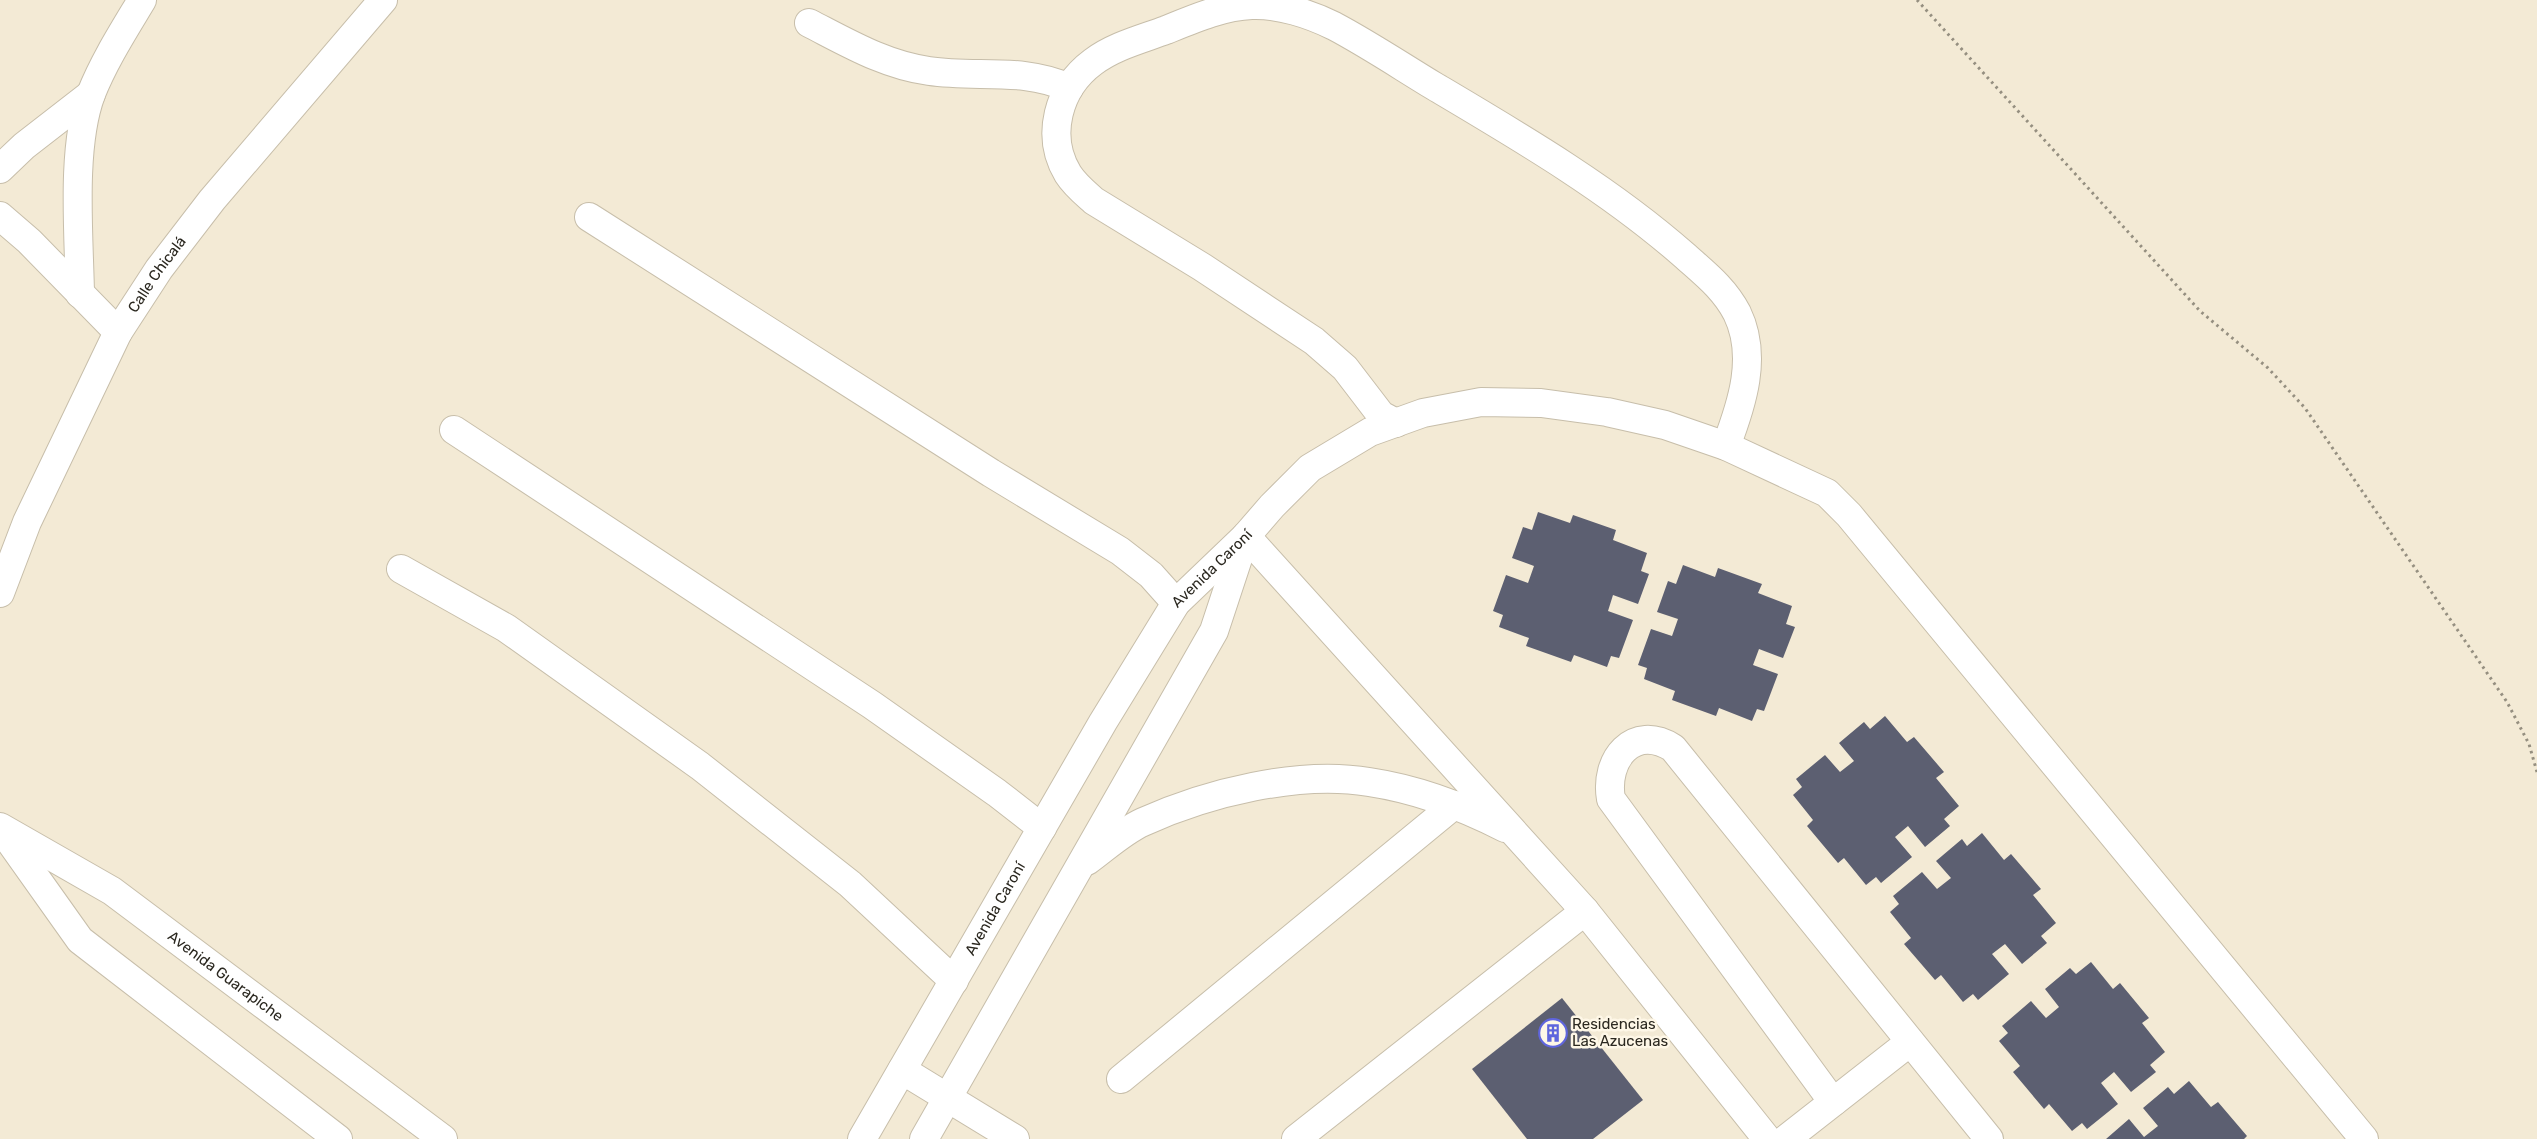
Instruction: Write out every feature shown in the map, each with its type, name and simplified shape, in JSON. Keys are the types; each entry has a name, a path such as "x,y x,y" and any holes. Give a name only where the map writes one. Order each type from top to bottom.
{"street":[{"path":"80,294 81,134 91,94 110,54 142,0"},
{"name":"Calle Chicalá","path":"0,593 27,522 118,332 159,269 212,200 383,0"},
{"path":"1396,423 1381,415 1344,368 1314,341 1202,267 1094,201 1079,188 1065,168 1059,155 1055,135 1062,103 1069,88 1080,73 1103,56 1200,16 1252,5 1283,9 1333,26 1517,136 1653,228 1720,286 1738,316 1745,335 1748,356 1741,406 1726,446"},
{"path":"809,23 874,56 911,68 949,73 1024,75 1045,78 1069,88"},
{"path":"0,169 24,146 91,94"},
{"path":"0,216 29,241 118,332"},
{"path":"589,217 991,473 1120,551 1151,575 1176,603"},
{"path":"1767,1139 1585,911 1518,834 1246,536 1272,506 1310,468 1370,432 1423,413 1481,402 1541,403 1607,412 1666,425 1726,446 1827,493 1849,515 2364,1139"},
{"path":"454,430 872,705 997,793 1042,828"},
{"name":"Avenida Caroní","path":"862,1139 1103,722 1176,603 1246,536"},
{"name":"Avenida Caroní","path":"924,1139 1214,631 1246,536"},
{"path":"401,569 506,628 700,766 850,884 954,981"},
{"path":"1833,1102 1611,799 1609,788 1614,760 1625,749 1640,741 1648,740 1673,748 1989,1139"},
{"path":"1082,864 1142,823 1200,800 1263,786 1316,779 1368,781 1431,796 1478,814 1518,834"},
{"path":"1121,1079 1454,804"},
{"name":"Avenida Guarapiche","path":"0,827 80,940 338,1139"},
{"name":"Avenida Guarapiche","path":"0,827 112,891 443,1139"},
{"path":"1296,1139 1585,911"},
{"path":"1786,1139 1910,1042"},
{"path":"902,1070 1015,1139"}],"path":[{"path":"1917,0 2200,311 2268,368 2305,408 2508,702 2529,744 2537,772"}],"building":[{"path":"1538,512 1570,523 1573,515 1616,530 1613,540 1647,553 1641,571 1649,574 1638,604 1613,595 1608,611 1633,620 1619,658 1611,656 1607,667 1574,655 1571,662 1526,646 1529,638 1499,627 1503,615 1493,611 1506,575 1528,583 1534,566 1512,558 1523,527 1532,530"},
{"path":"1683,565 1715,577 1718,568 1762,584 1758,593 1792,606 1786,624 1795,627 1783,658 1759,649 1753,665 1778,674 1764,711 1757,709 1752,721 1719,708 1716,716 1672,700 1675,691 1644,679 1647,668 1638,665 1651,629 1672,636 1678,619 1657,612 1668,581 1676,584"},
{"path":"1885,716 1907,742 1914,737 1944,772 1936,778 1959,806 1944,819 1950,826 1925,847 1908,826 1895,837 1912,857 1881,883 1876,877 1866,885 1844,858 1838,863 1807,826 1813,820 1793,795 1802,787 1796,779 1825,755 1840,772 1854,761 1839,743 1864,722 1870,729"},
{"path":"1982,833 2004,860 2011,854 2041,889 2033,895 2056,923 2041,936 2047,943 2022,964 2005,944 1992,954 2009,974 1978,1000 1973,994 1963,1002 1941,975 1935,980 1904,944 1911,938 1890,912 1899,904 1893,896 1922,872 1937,889 1951,878 1936,861 1962,839 1967,846"},
{"path":"2091,962 2113,989 2120,983 2149,1018 2142,1023 2165,1052 2150,1065 2156,1072 2131,1092 2114,1072 2101,1083 2118,1104 2087,1129 2082,1123 2072,1131 2049,1104 2044,1109 2013,1072 2020,1066 1999,1041 2008,1033 2002,1026 2031,1001 2046,1018 2059,1007 2045,989 2070,968 2076,974"},
{"name":"Residencias Las Azucenas","path":"1562,998 1643,1100 1593,1139 1527,1139 1472,1069"},
{"path":"2189,1081 2211,1107 2218,1102 2247,1136 2244,1139 2106,1139 2129,1119 2144,1137 2158,1126 2143,1108 2168,1087 2174,1094"}],"place":[{"name":"Residencias Las Azucenas","path":"1553,1033"}]}
